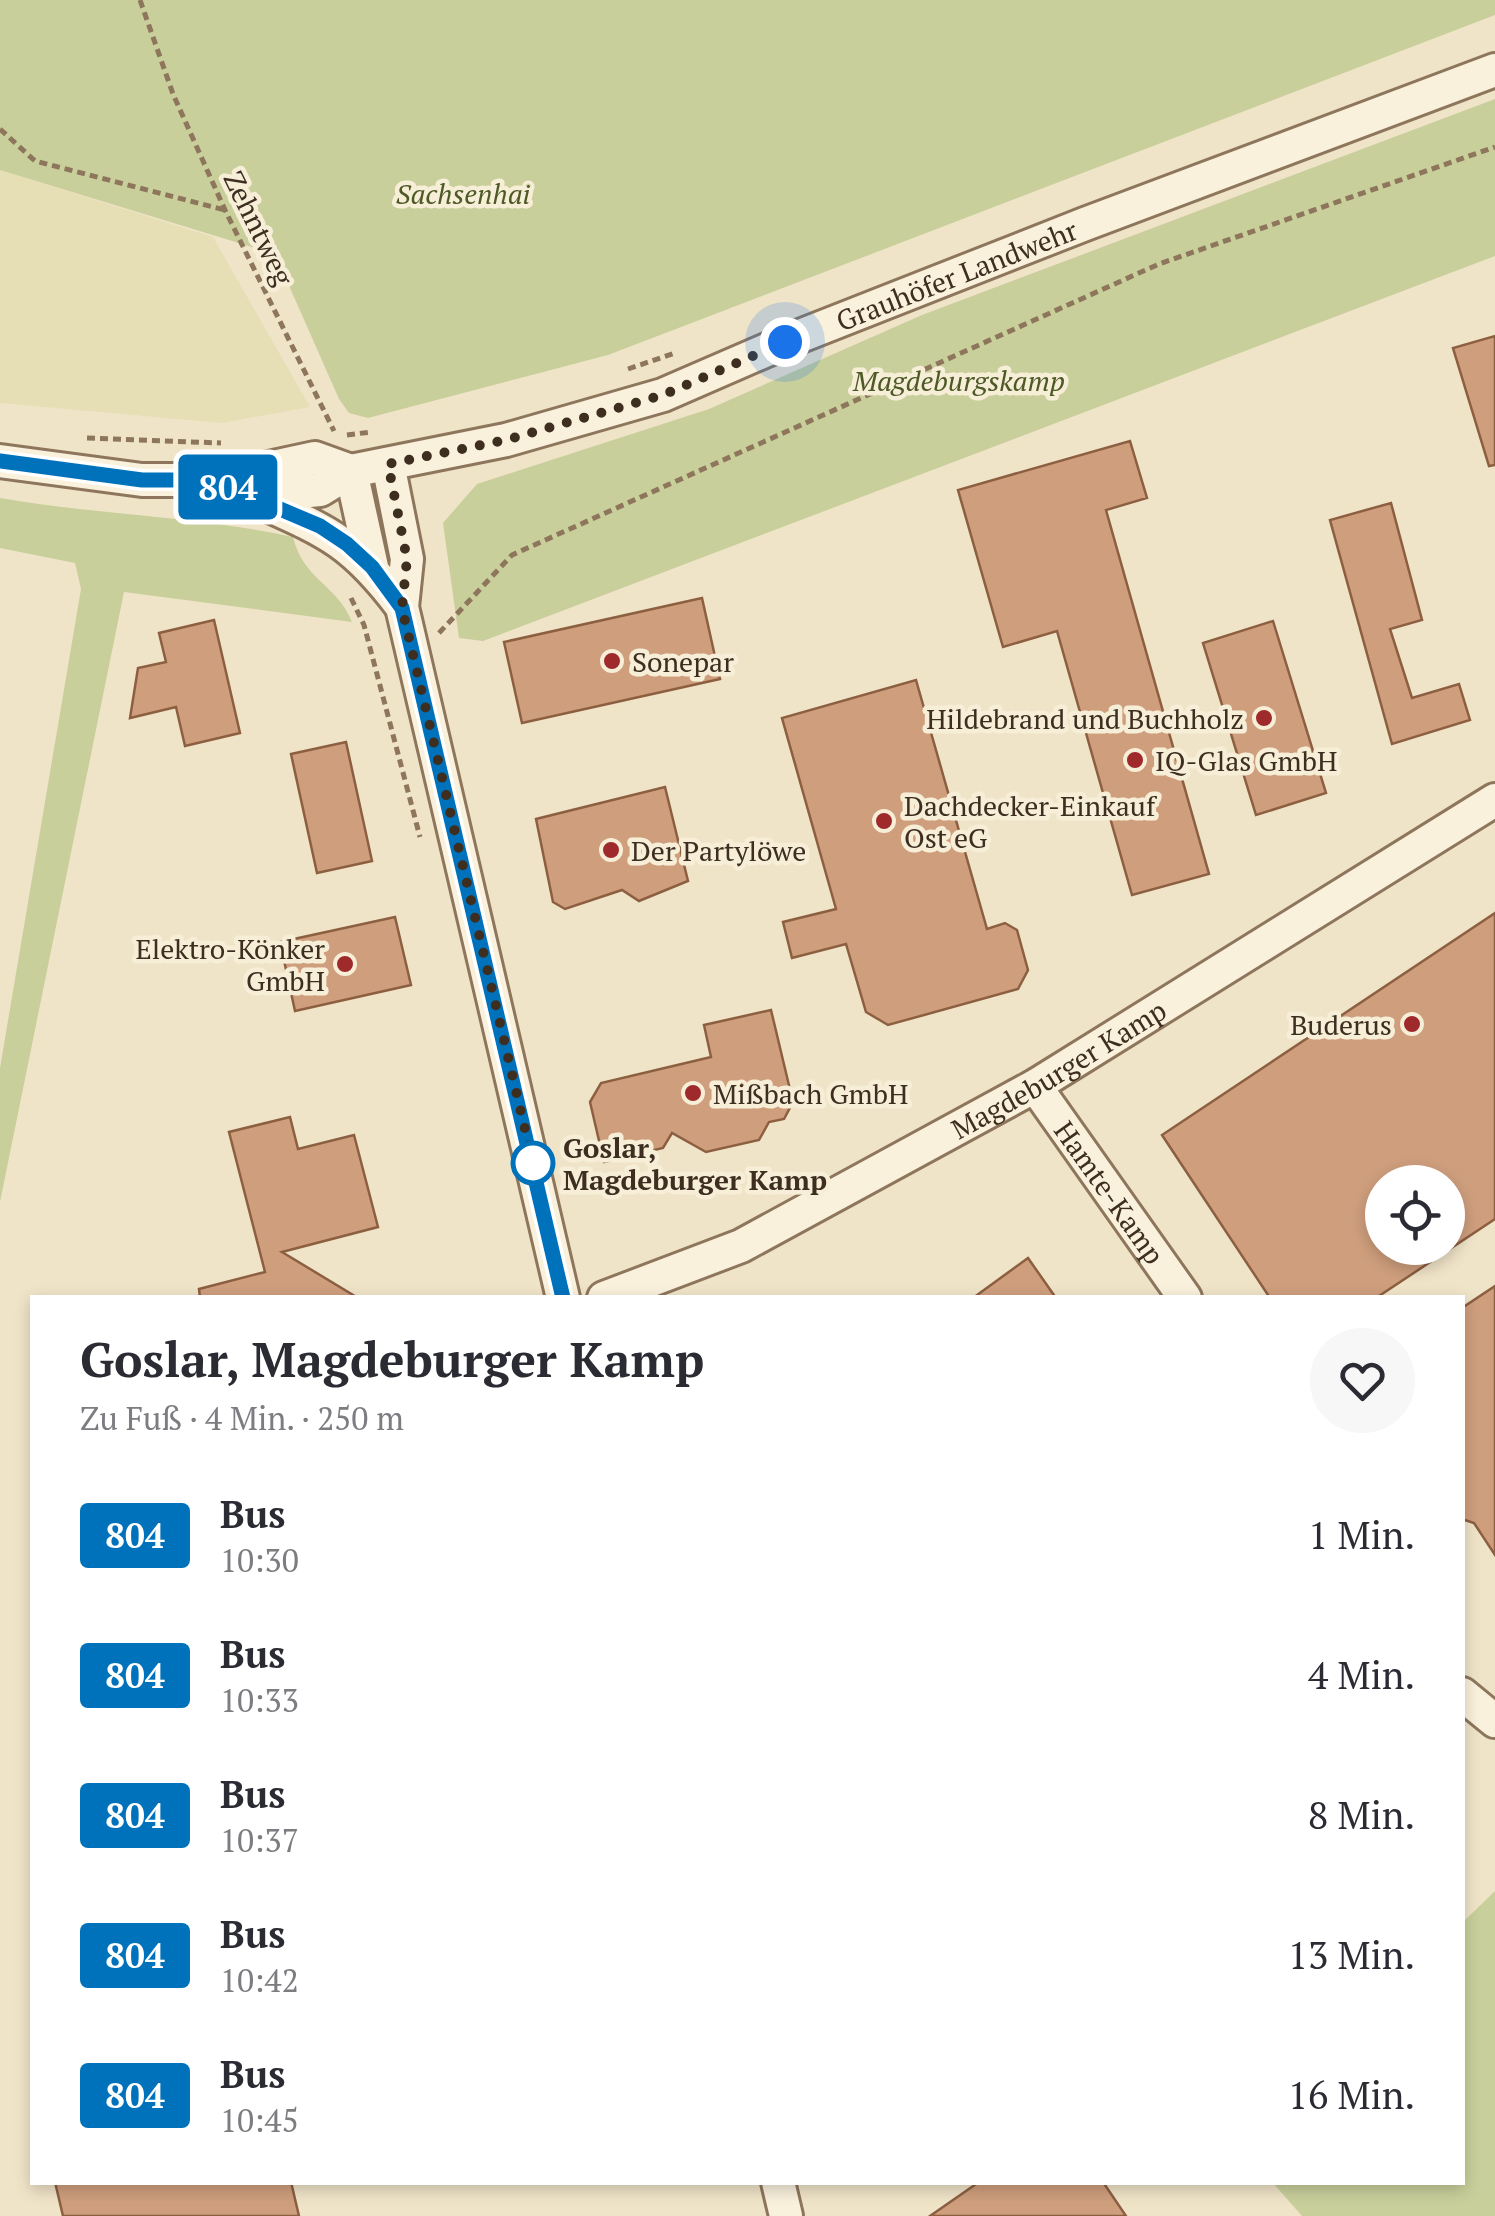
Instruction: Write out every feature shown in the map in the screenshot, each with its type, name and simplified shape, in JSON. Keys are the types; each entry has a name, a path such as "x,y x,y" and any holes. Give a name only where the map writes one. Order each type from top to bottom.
{"street":[{"name":"Grauhöfer Landwehr","path":"0,461 142,480 212,480 315,458 350,471 506,440 663,395 785,342 1067,231 1495,70"},
{"path":"388,464 407,559 402,608 563,1295"},
{"path":"350,471 372,567"},
{"path":"212,480 320,526 372,567 402,608"},
{"name":"Magdeburger Kamp","path":"612,1295 741,1246 1035,1086 1495,800"},
{"name":"Hamte-Kamp","path":"1035,1086 1183,1295"},
{"path":"1465,1698 1495,1721"},
{"path":"779,2185 786,2216"}],"path":[{"name":"Zehntweg","path":"140,0 173,94 226,210 322,399 350,471"},
{"path":"0,129 34,161 226,210"},
{"path":"418,670 443,625 512,555 1159,264 1495,147"},
{"path":"79,438 228,444"},
{"path":"346,592 364,625 424,853"}],"shaded area":[{"path":"0,170 213,237 310,407 222,423 0,403"}],"green space":[{"name":"Sachsenhai","path":"0,0 1495,0 1495,15 608,355 368,418 349,413 339,399 275,254 0,170"},
{"name":"Magdeburgskamp","path":"1495,99 1495,256 483,641 459,638 443,523 477,484 709,409 922,315"},
{"path":"0,498 220,524 293,537 305,564 338,599 352,622 124,592 0,1202 0,1068 81,589 75,563 0,548"},
{"path":"1495,1891 1495,2216 1302,2216 1275,2185 1465,2185 1465,1920"}],"building":[{"path":"1495,336 1495,465 1489,466 1453,348"},
{"name":"IQ-Glas GmbH","path":"1130,441 1147,498 1106,510 1209,874 1132,895 1057,631 1003,647 958,490"},
{"path":"1391,503 1422,620 1390,629 1412,698 1459,684 1470,720 1392,744 1330,520"},
{"path":"702,598 720,679 522,723 504,642"},
{"path":"214,620 240,733 185,746 176,707 130,718 138,668 166,662 159,633"},
{"name":"Hildebrand und Buchholz","path":"1273,621 1326,793 1256,815 1203,643"},
{"name":"Dachdecker-Einkauf Ost eG","path":"916,680 987,929 1005,923 1017,930 1028,970 1018,989 888,1025 866,1012 846,944 792,958 783,922 836,909 782,718"},
{"path":"346,742 372,861 317,873 291,754"},
{"name":"Der Partylöwe","path":"665,787 688,881 639,901 622,890 565,909 553,902 536,819"},
{"name":"Buderus","path":"1495,913 1495,1219 1465,1239 1465,1165 1365,1165 1365,1265 1426,1265 1381,1295 1268,1295 1162,1135"},
{"name":"Elektro-Könker GmbH","path":"395,917 411,985 295,1011 280,942"},
{"name":"Mißbach GmbH","path":"771,1010 793,1102 784,1119 769,1122 759,1140 706,1152 672,1133 663,1148 604,1162 590,1102 601,1083 711,1057 704,1025"},
{"path":"290,1117 298,1149 354,1135 378,1227 282,1252 353,1295 200,1295 199,1289 265,1272 229,1132"},
{"path":"1028,1258 1054,1295 977,1295"},
{"path":"1495,1286 1495,1555 1474,1523 1465,1520 1465,1306"},
{"path":"56,2185 292,2185 299,2216 63,2216"},
{"path":"975,2185 1105,2185 1126,2216 930,2216"}],"bus line":[{"name":"804","path":"0,461 142,480 212,480 320,526 347,544 372,567 402,608 562,1295"}],"place":[{"name":"Sonepar","path":"612,661"},
{"name":"Hildebrand und Buchholz","path":"1264,718"},
{"name":"IQ-Glas GmbH","path":"1135,760"},
{"name":"Dachdecker-Einkauf Ost eG","path":"884,821"},
{"name":"Der Partylöwe","path":"611,850"},
{"name":"Elektro-Könker GmbH","path":"345,964"},
{"name":"Buderus","path":"1412,1024"},
{"name":"Mißbach GmbH","path":"693,1093"},
{"name":"Goslar, Magdeburger Kamp","path":"533,1163"}],"route":[{"path":"533,1163 402,608 407,559 388,464 506,440 663,395 785,342"}]}
